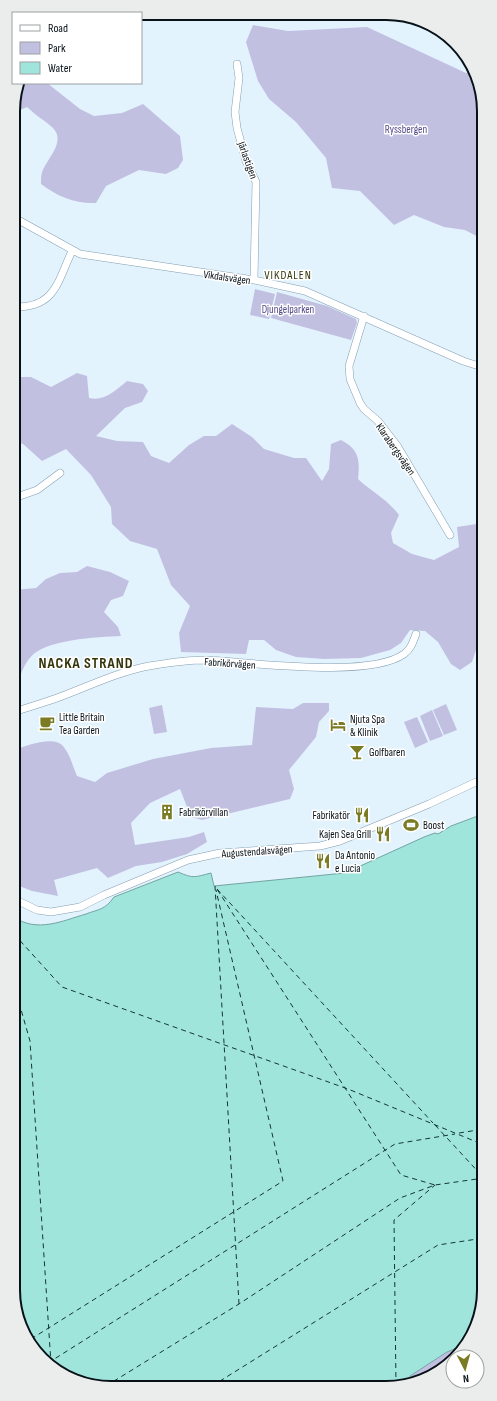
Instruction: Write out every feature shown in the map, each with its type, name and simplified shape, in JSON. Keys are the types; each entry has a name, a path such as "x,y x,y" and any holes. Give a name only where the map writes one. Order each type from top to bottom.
{"street":[{"name":"Järlastigen","path":"237,64 239,78 235,112 236,128 246,161 256,182 254,280"},
{"name":"Vikdalsvägen","path":"20,221 72,251 93,257 254,280 305,291 463,361 477,365"},
{"path":"20,307 33,306 50,296 72,251"},
{"name":"Klarabergsvägen","path":"364,316 349,366 350,379 360,403 364,409 378,421 398,447 450,535"},
{"path":"20,496 37,490 60,473"},
{"name":"Fabrikörvägen","path":"20,710 56,699 90,684 148,666 204,660 296,667 344,667 379,663 403,655 411,647 416,634"},
{"name":"Augustendalsvägen","path":"20,902 37,910 51,912 80,907 104,895 188,860 220,853 320,846 340,841 429,804 476,782"}],"green space":[{"name":"Ryssbergen","path":"253,25 288,31 367,27 466,73 469,72 477,105 477,236 465,230 444,227 414,215 394,225 360,191 332,188 326,158 296,122 269,99 258,81 246,42"},
{"path":"24,84 48,84 80,109 94,116 122,113 143,104 180,136 183,160 178,168 166,174 139,170 106,186 96,203 67,199 54,193 41,184 42,172 55,149 58,138 52,127 27,107 20,110"},
{"path":"255,289 275,294 269,319 250,315"},
{"name":"Djungelparken","path":"277,292 327,306 356,319 357,323 351,340 271,318"},
{"path":"77,373 87,376 89,398 94,399 105,397 127,381 143,384 148,391 142,402 125,408 96,436 117,441 143,442 151,456 169,463 189,445 204,436 216,436 232,424 252,437 264,449 294,458 306,458 322,481 329,469 331,444 341,440 347,443 355,451 359,466 358,479 389,504 399,515 391,533 393,543 412,554 434,560 459,547 457,527 477,524 477,650 472,662 460,670 451,664 438,642 425,631 410,630 401,643 390,650 361,658 324,659 296,657 276,650 264,640 249,640 246,654 181,652 179,633 190,606 171,585 157,549 130,541 112,524 111,507 91,475 66,449 42,461 20,443 20,377 31,377 51,387"},
{"path":"87,566 110,572 129,581 123,596 111,600 104,612 118,627 121,636 85,638 46,647 36,652 29,659 20,677 20,589 36,588 46,579 60,573 77,572"},
{"path":"303,703 329,703 329,711 319,722 316,737 289,770 294,789 290,799 202,820 191,817 180,789 150,803 131,823 135,845 189,837 204,832 207,842 187,854 162,862 136,866 108,878 97,868 54,880 58,896 32,891 20,886 20,748 46,741 59,743 68,753 77,776 95,782 107,773 153,759 211,748 252,745 256,707 293,709"},
{"path":"446,704 457,730 444,735 433,710"},
{"path":"162,705 167,732 154,734 149,708"},
{"path":"432,710 443,736 430,741 420,716"},
{"path":"417,717 428,742 415,748 404,722"},
{"path":"445,1353 445,1359 436,1366 421,1374 409,1378"}],"water":[{"path":"477,816 477,1296 470,1325 458,1345 454,1349 445,1349 445,1353 410,1376 410,1378 386,1381 111,1381 88,1378 76,1374 56,1362 39,1345 32,1335 23,1313 20,1296 20,920 41,925 59,922 86,914 102,908 114,897 178,872 194,877 211,873 214,886 345,873 424,837 435,833 438,834 451,826"}],"ferry route":[{"path":"239,1304 215,886 401,1175 435,1185"},
{"path":"217,889 433,1123"},
{"path":"34,1337 283,1181 216,890"},
{"path":"20,941 62,987 348,1089 477,1142"},
{"path":"20,1006 30,1041 51,1357"},
{"path":"435,1125 477,1170"},
{"path":"459,1133 477,1130"},
{"path":"53,1360 395,1144 455,1134"},
{"path":"114,1381 239,1304 400,1198 435,1185 477,1179"},
{"path":"396,1380 394,1220 435,1185"},
{"path":"220,1381 438,1245 477,1239"}],"place":[{"name":"Little Britain Tea Garden","path":"47,723"},
{"name":"Njuta Spa & Klinik","path":"338,725"},
{"name":"Golfbaren","path":"357,752"},
{"name":"Fabrikörvillan","path":"167,812"},
{"name":"Fabrikatör","path":"362,815"},
{"name":"Boost","path":"411,825"},
{"name":"Kajen Sea Grill","path":"383,834"},
{"name":"Da Antonio e Lucia","path":"323,861"}],"district":[{"name":"VIKDALEN","path":"288,275"},
{"name":"NACKA STRAND","path":"86,663"}]}
